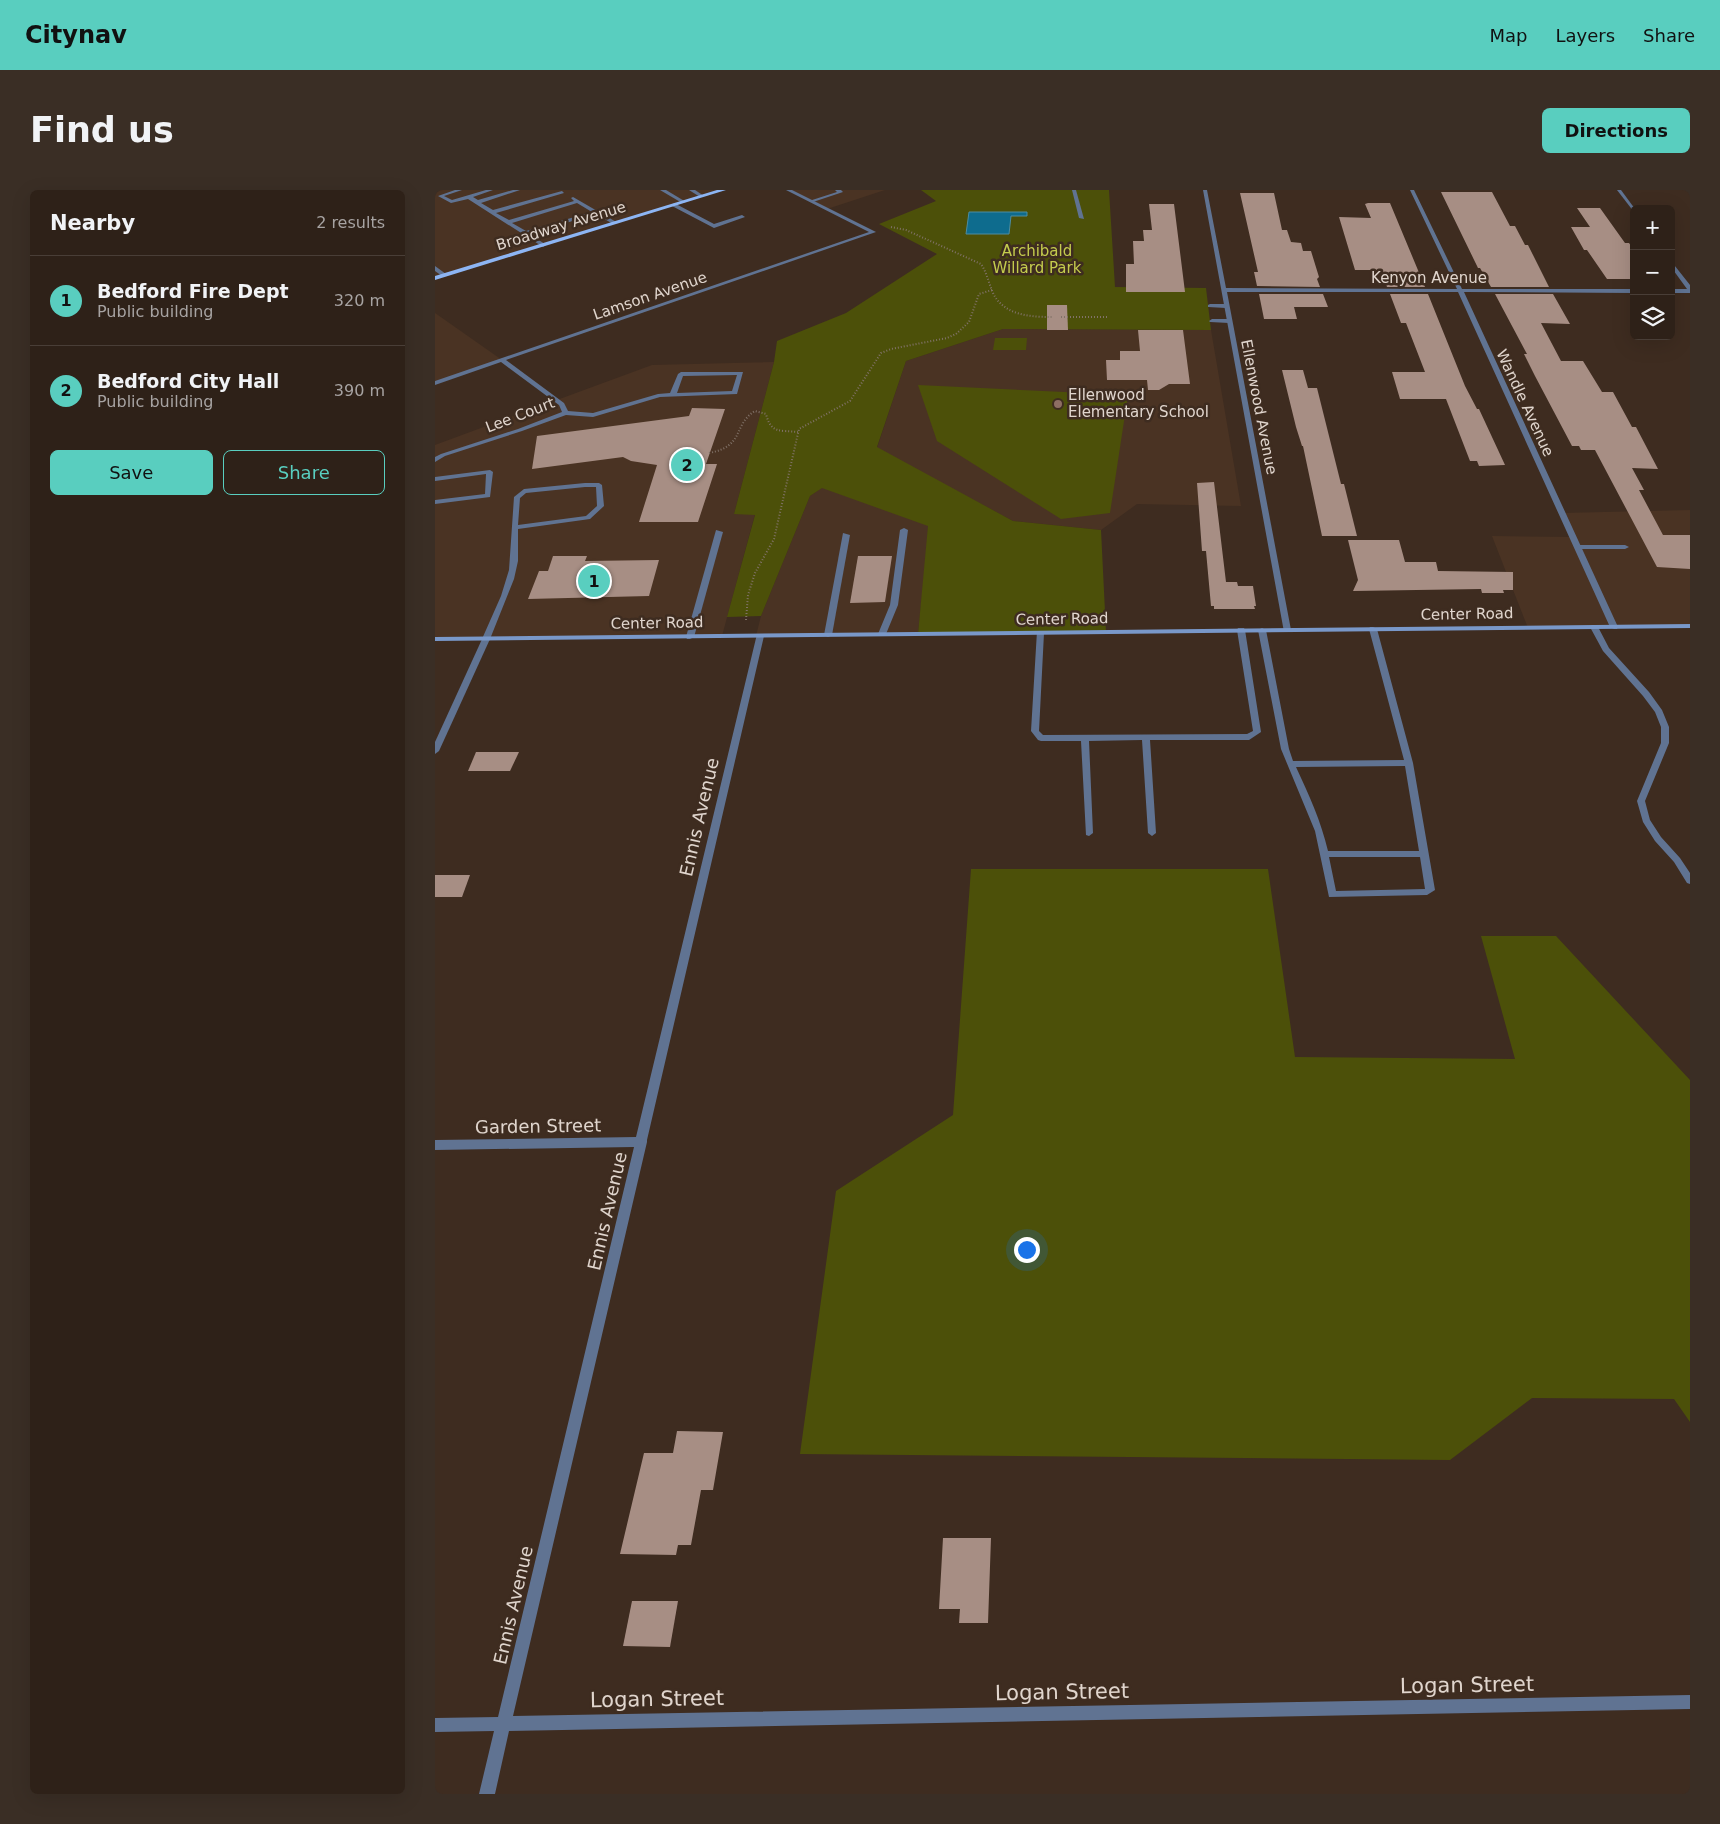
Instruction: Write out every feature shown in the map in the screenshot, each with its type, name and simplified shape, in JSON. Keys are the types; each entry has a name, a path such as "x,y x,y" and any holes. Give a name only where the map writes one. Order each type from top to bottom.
{"main road":[{"name":"Broadway Avenue","path":"435,278 723,190"},
{"name":"Center Road","path":"435,639 1690,626"}],"street":[{"path":"460,190 440,196 451,202 491,190"},
{"path":"478,202 518,190"},
{"path":"662,190 684,202"},
{"path":"691,190 702,196"},
{"path":"787,190 811,202 841,192 837,190"},
{"path":"1074,190 1082,218"},
{"name":"Ellenwood Avenue","path":"1205,190 1287,630"},
{"name":"Wandle Avenue","path":"1412,190 1578,547 1613,627"},
{"path":"1619,190 1630,205"},
{"path":"493,212 561,191 615,223"},
{"path":"469,197 543,245"},
{"path":"509,222 579,201"},
{"name":"Lamson Avenue","path":"435,383 873,232 811,202"},
{"path":"674,205 714,226 742,217"},
{"path":"526,233 596,212"},
{"path":"435,268 444,275"},
{"path":"1675,269 1690,290"},
{"name":"Kenyon Avenue","path":"1224,290 1630,291"},
{"path":"1675,291 1690,290"},
{"path":"1210,306 1227,306"},
{"path":"1212,321 1229,321"},
{"name":"Lee Court","path":"435,460 443,455 521,430 565,413 562,404 502,360"},
{"path":"565,413 593,415 660,395 735,393 741,373 681,374 673,394"},
{"path":"435,479 490,472 488,496 435,502"},
{"path":"435,750 509,586 513,568 515,527 513,515 517,497 525,491 585,484 599,485 601,506 588,518 515,527"},
{"path":"882,634 894,605 904,530"},
{"path":"690,637 719,532"},
{"path":"828,635 846,535"},
{"path":"1578,547 1625,548"},
{"path":"1595,627 1606,649 1647,694 1659,712 1665,727 1665,743 1641,801 1646,820 1658,839 1677,860 1690,881"},
{"path":"1262,630 1285,749 1312,811 1332,895 1427,892 1430,890 1409,763 1373,629"},
{"path":"1040,633 1035,731 1041,738 1249,738 1257,732 1241,630"},
{"name":"Ennis Avenue","path":"487,1794 760,636"},
{"path":"1085,738 1089,833"},
{"path":"1146,738 1152,833"},
{"path":"1290,764 1409,763"},
{"path":"1323,854 1424,854"},
{"name":"Garden Street","path":"435,1145 642,1142"},
{"name":"Logan Street","path":"435,1725 1690,1702"}],"path":[{"path":"891,227 907,230 981,264 996,300 1007,308 1025,314 1053,317"},
{"path":"746,620 748,595 755,574 775,539 798,432 804,425 850,401 881,353 891,349 947,338 964,328 969,322 979,294 991,290"},
{"path":"1061,317 1108,317"},
{"path":"709,453 720,451 735,441 747,416 755,411 767,414 769,425 773,428 798,432"}],"shaded area":[{"path":"435,190 723,190 435,278"},
{"path":"788,190 885,190 827,209"},
{"path":"435,313 502,360 435,383"},
{"name":"Ellenwood Elementary School","path":"1003,329 1211,330 1241,506 1137,504 1101,530 1013,521 934,479 918,634 756,636 761,616 810,496 877,448 906,361"},
{"path":"774,362 734,514 755,514 722,636 435,639 435,445 652,365"},
{"path":"1690,510 1690,626 1528,628 1492,536 1573,537 1562,513"}],"green space":[{"name":"Archibald Willard Park","path":"921,190 1109,190 1115,287 1206,288 1211,330 1003,329 906,361 877,447 1013,521 1101,530 1106,632 918,634 928,526 822,488 810,496 761,616 727,617 755,515 734,514 774,362 777,341 846,313 937,254 879,224 936,201"},
{"path":"995,338 1027,338 1026,350 993,350"},
{"path":"918,385 1128,395 1110,513 1061,519 937,441"},
{"path":"971,869 1268,869 1295,1057 1515,1059 1481,936 1556,936 1690,1080 1690,1422 1674,1399 1532,1398 1450,1460 800,1454 836,1191 953,1115"}],"water":[{"path":"969,212 1027,212 1027,216 1011,216 1009,234 966,234"}],"building":[{"path":"1441,192 1492,192 1510,226 1515,226 1525,245 1528,245 1549,287 1491,287 1480,268 1478,268"},
{"path":"1240,193 1274,193 1282,230 1287,230 1291,242 1301,243 1303,251 1311,251 1320,287 1257,286 1254,272 1258,272"},
{"path":"1390,203 1425,287 1387,287 1381,270 1355,270 1339,217 1371,218 1365,204"},
{"path":"1149,204 1174,204 1185,292 1126,292 1126,264 1134,264 1133,241 1144,241 1143,230 1152,230"},
{"path":"1577,208 1600,208 1625,243 1629,243 1630,279 1607,279 1587,250 1584,250 1571,227 1590,227"},
{"path":"1259,294 1323,294 1328,307 1294,307 1297,319 1264,319"},
{"path":"1390,294 1428,294 1465,386 1477,409 1479,409 1505,465 1479,466 1477,461 1470,461 1446,399 1400,399 1392,372 1425,372 1406,323 1401,323"},
{"path":"1495,294 1553,294 1570,324 1541,323 1561,361 1583,361 1602,392 1613,392 1632,427 1636,427 1658,469 1632,468 1644,490 1639,490 1663,535 1690,535 1690,569 1657,567 1595,450 1581,450 1579,446 1572,446"},
{"path":"1047,305 1067,305 1068,330 1047,330"},
{"path":"1138,330 1183,330 1190,384 1169,384 1159,390 1148,390 1147,380 1107,380 1106,360 1120,360 1120,351 1140,351"},
{"path":"1282,370 1303,370 1308,388 1317,388 1341,484 1344,484 1357,536 1322,536 1303,446 1296,427"},
{"path":"692,408 725,409 706,464 717,464 698,522 639,522 657,465 631,461 623,457 532,469 537,436 689,416"},
{"path":"1214,482 1226,582 1237,582 1238,586 1253,586 1255,609 1214,609 1214,606 1211,606 1206,551 1202,551 1197,483"},
{"path":"1348,540 1399,540 1405,562 1436,562 1438,571 1513,572 1513,590 1503,590 1504,593 1482,593 1481,589 1353,591 1358,580"},
{"path":"553,556 587,556 585,561 659,560 649,596 528,599 539,571 548,571"},
{"path":"858,556 892,556 885,602 850,603"},
{"path":"476,752 519,752 510,771 468,771"},
{"path":"435,875 470,875 462,897 435,897"},
{"path":"677,1431 723,1432 713,1490 701,1490 691,1545 678,1545 676,1555 620,1554 644,1453 673,1453"},
{"path":"943,1538 991,1538 988,1623 959,1623 960,1609 939,1609"},
{"path":"632,1601 678,1601 670,1647 623,1646"}],"place":[{"name":"Ellenwood Elementary School","path":"1058,404"},
{"name":"Bedford City Hall","path":"687,465"},
{"name":"Bedford Fire Dept","path":"594,581"}]}
